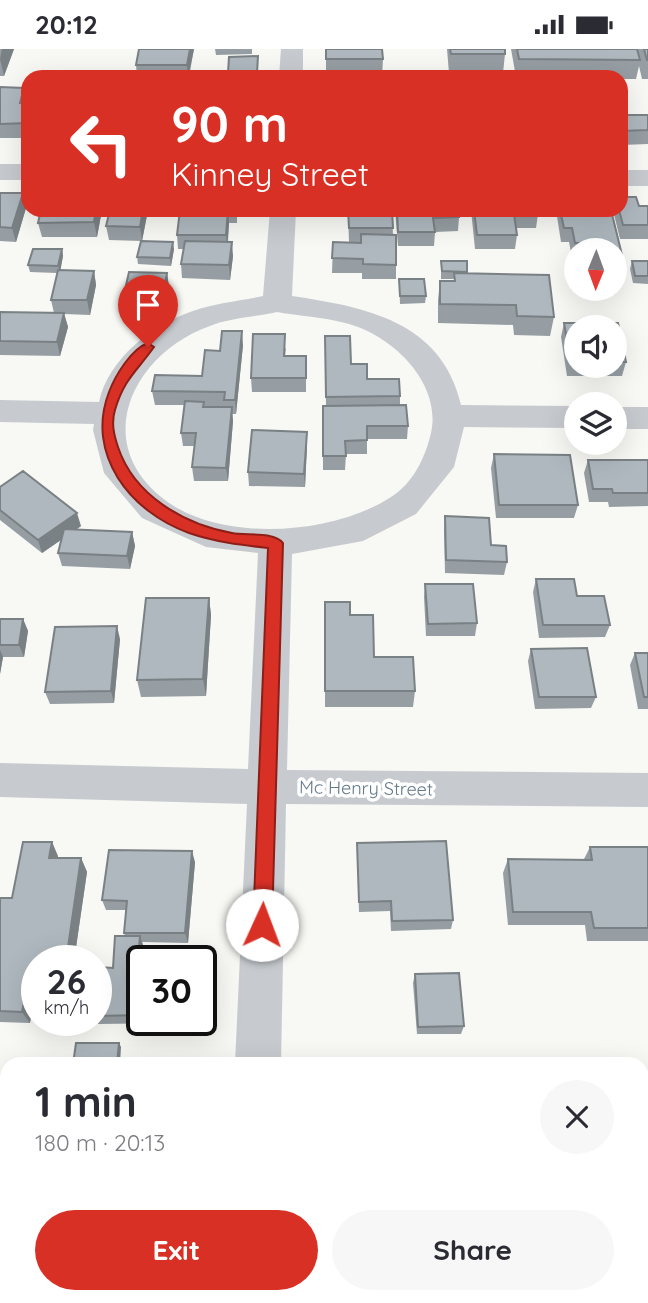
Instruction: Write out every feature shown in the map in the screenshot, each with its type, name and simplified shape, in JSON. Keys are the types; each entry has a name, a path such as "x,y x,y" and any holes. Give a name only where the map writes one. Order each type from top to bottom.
{"street":[{"path":"290,70 292,49"},
{"path":"0,172 21,172"},
{"path":"628,178 648,178"},
{"path":"277,303 283,217"},
{"path":"277,303 328,307 364,317 396,333 414,346 435,370 448,397 451,416 448,445 435,473 396,509 341,534 275,543 218,536 167,517 147,502 118,469 107,432 107,413 121,377 148,347 165,334 229,308 277,303"},
{"path":"0,411 107,413"},
{"path":"451,416 564,417"},
{"path":"627,418 648,418"},
{"path":"258,1057 275,543"},
{"name":"Mc Henry Street","path":"0,780 267,787 648,790"}],"building":[{"path":"139,49 190,49 187,65 136,65"},
{"path":"326,49 382,49 383,59 326,59"},
{"path":"450,49 505,49 505,54 451,54"},
{"path":"517,49 637,49 640,60 519,59"},
{"path":"258,56 257,70 228,70 229,57"},
{"path":"0,87 21,88 21,123 0,124"},
{"path":"628,115 648,115 648,130 628,131"},
{"path":"0,193 21,193 12,228 0,227"},
{"path":"628,197 636,197 639,206 648,206 648,225 623,225 621,217 628,217"},
{"path":"39,217 95,217 94,222 38,223"},
{"path":"108,217 142,217 140,227 106,226"},
{"path":"179,217 227,217 226,235 177,235"},
{"path":"348,217 392,217 393,228 349,228"},
{"path":"397,217 459,217 433,218 435,232 398,232"},
{"path":"475,217 514,217 517,235 477,235"},
{"path":"562,217 613,217 618,238 574,238 572,228 564,228"},
{"path":"361,234 396,235 396,265 363,264 363,259 332,258 333,242 361,243"},
{"path":"141,241 173,242 170,258 137,257"},
{"path":"185,241 232,242 229,265 181,264"},
{"path":"33,249 62,249 58,266 28,265"},
{"path":"441,261 467,261 467,272 442,271"},
{"path":"632,261 648,261 648,276 635,276"},
{"path":"58,270 94,271 87,300 51,300"},
{"path":"129,272 167,273 163,295 124,294"},
{"path":"454,273 549,275 554,317 517,316 516,305 440,304 440,281 455,281"},
{"path":"399,279 424,279 426,296 400,296"},
{"path":"0,312 64,313 57,342 0,341"},
{"path":"222,331 242,331 235,400 224,400 225,392 152,391 155,375 202,376 205,350 220,351"},
{"path":"253,334 285,334 284,356 306,356 306,378 251,378"},
{"path":"325,336 350,336 351,364 367,364 367,379 399,379 400,396 326,397"},
{"path":"185,401 204,402 203,407 232,407 226,468 192,467 196,433 181,433"},
{"path":"406,405 408,426 367,426 367,440 345,441 346,456 323,456 323,406"},
{"path":"252,430 307,432 304,474 248,472"},
{"path":"494,454 570,455 578,505 499,505"},
{"path":"588,460 648,460 648,493 613,493 612,489 593,489"},
{"path":"23,471 77,513 38,540 0,510 0,487"},
{"path":"445,516 489,518 491,545 506,546 507,562 446,560"},
{"path":"64,529 132,532 127,556 58,553"},
{"path":"536,579 574,579 577,596 604,596 610,625 543,625"},
{"path":"425,584 473,584 477,623 428,624"},
{"path":"146,598 209,598 203,679 137,680"},
{"path":"325,602 350,602 350,615 373,615 374,657 413,657 415,691 325,691"},
{"path":"0,619 23,619 19,645 0,645"},
{"path":"117,626 111,691 45,692 55,627"},
{"path":"587,648 596,697 539,697 531,649"},
{"path":"635,653 648,653 648,697 644,697"},
{"path":"446,841 453,920 392,921 391,901 359,902 357,843"},
{"path":"23,842 52,842 49,858 81,858 68,945 21,945 21,1012 0,1011 0,898 12,898"},
{"path":"590,847 648,847 648,928 594,928 591,912 513,912 508,859 592,860"},
{"path":"109,850 192,851 185,933 124,933 127,901 102,900"},
{"path":"115,936 140,936 139,945 126,945 126,1015 112,1016"},
{"path":"459,973 464,1026 418,1027 415,974"},
{"path":"76,1043 119,1043 118,1057 74,1057"}],"route":[{"path":"148,347 121,377 107,413 110,451 118,469 131,487 167,517 218,536 275,543 262,925"}]}
